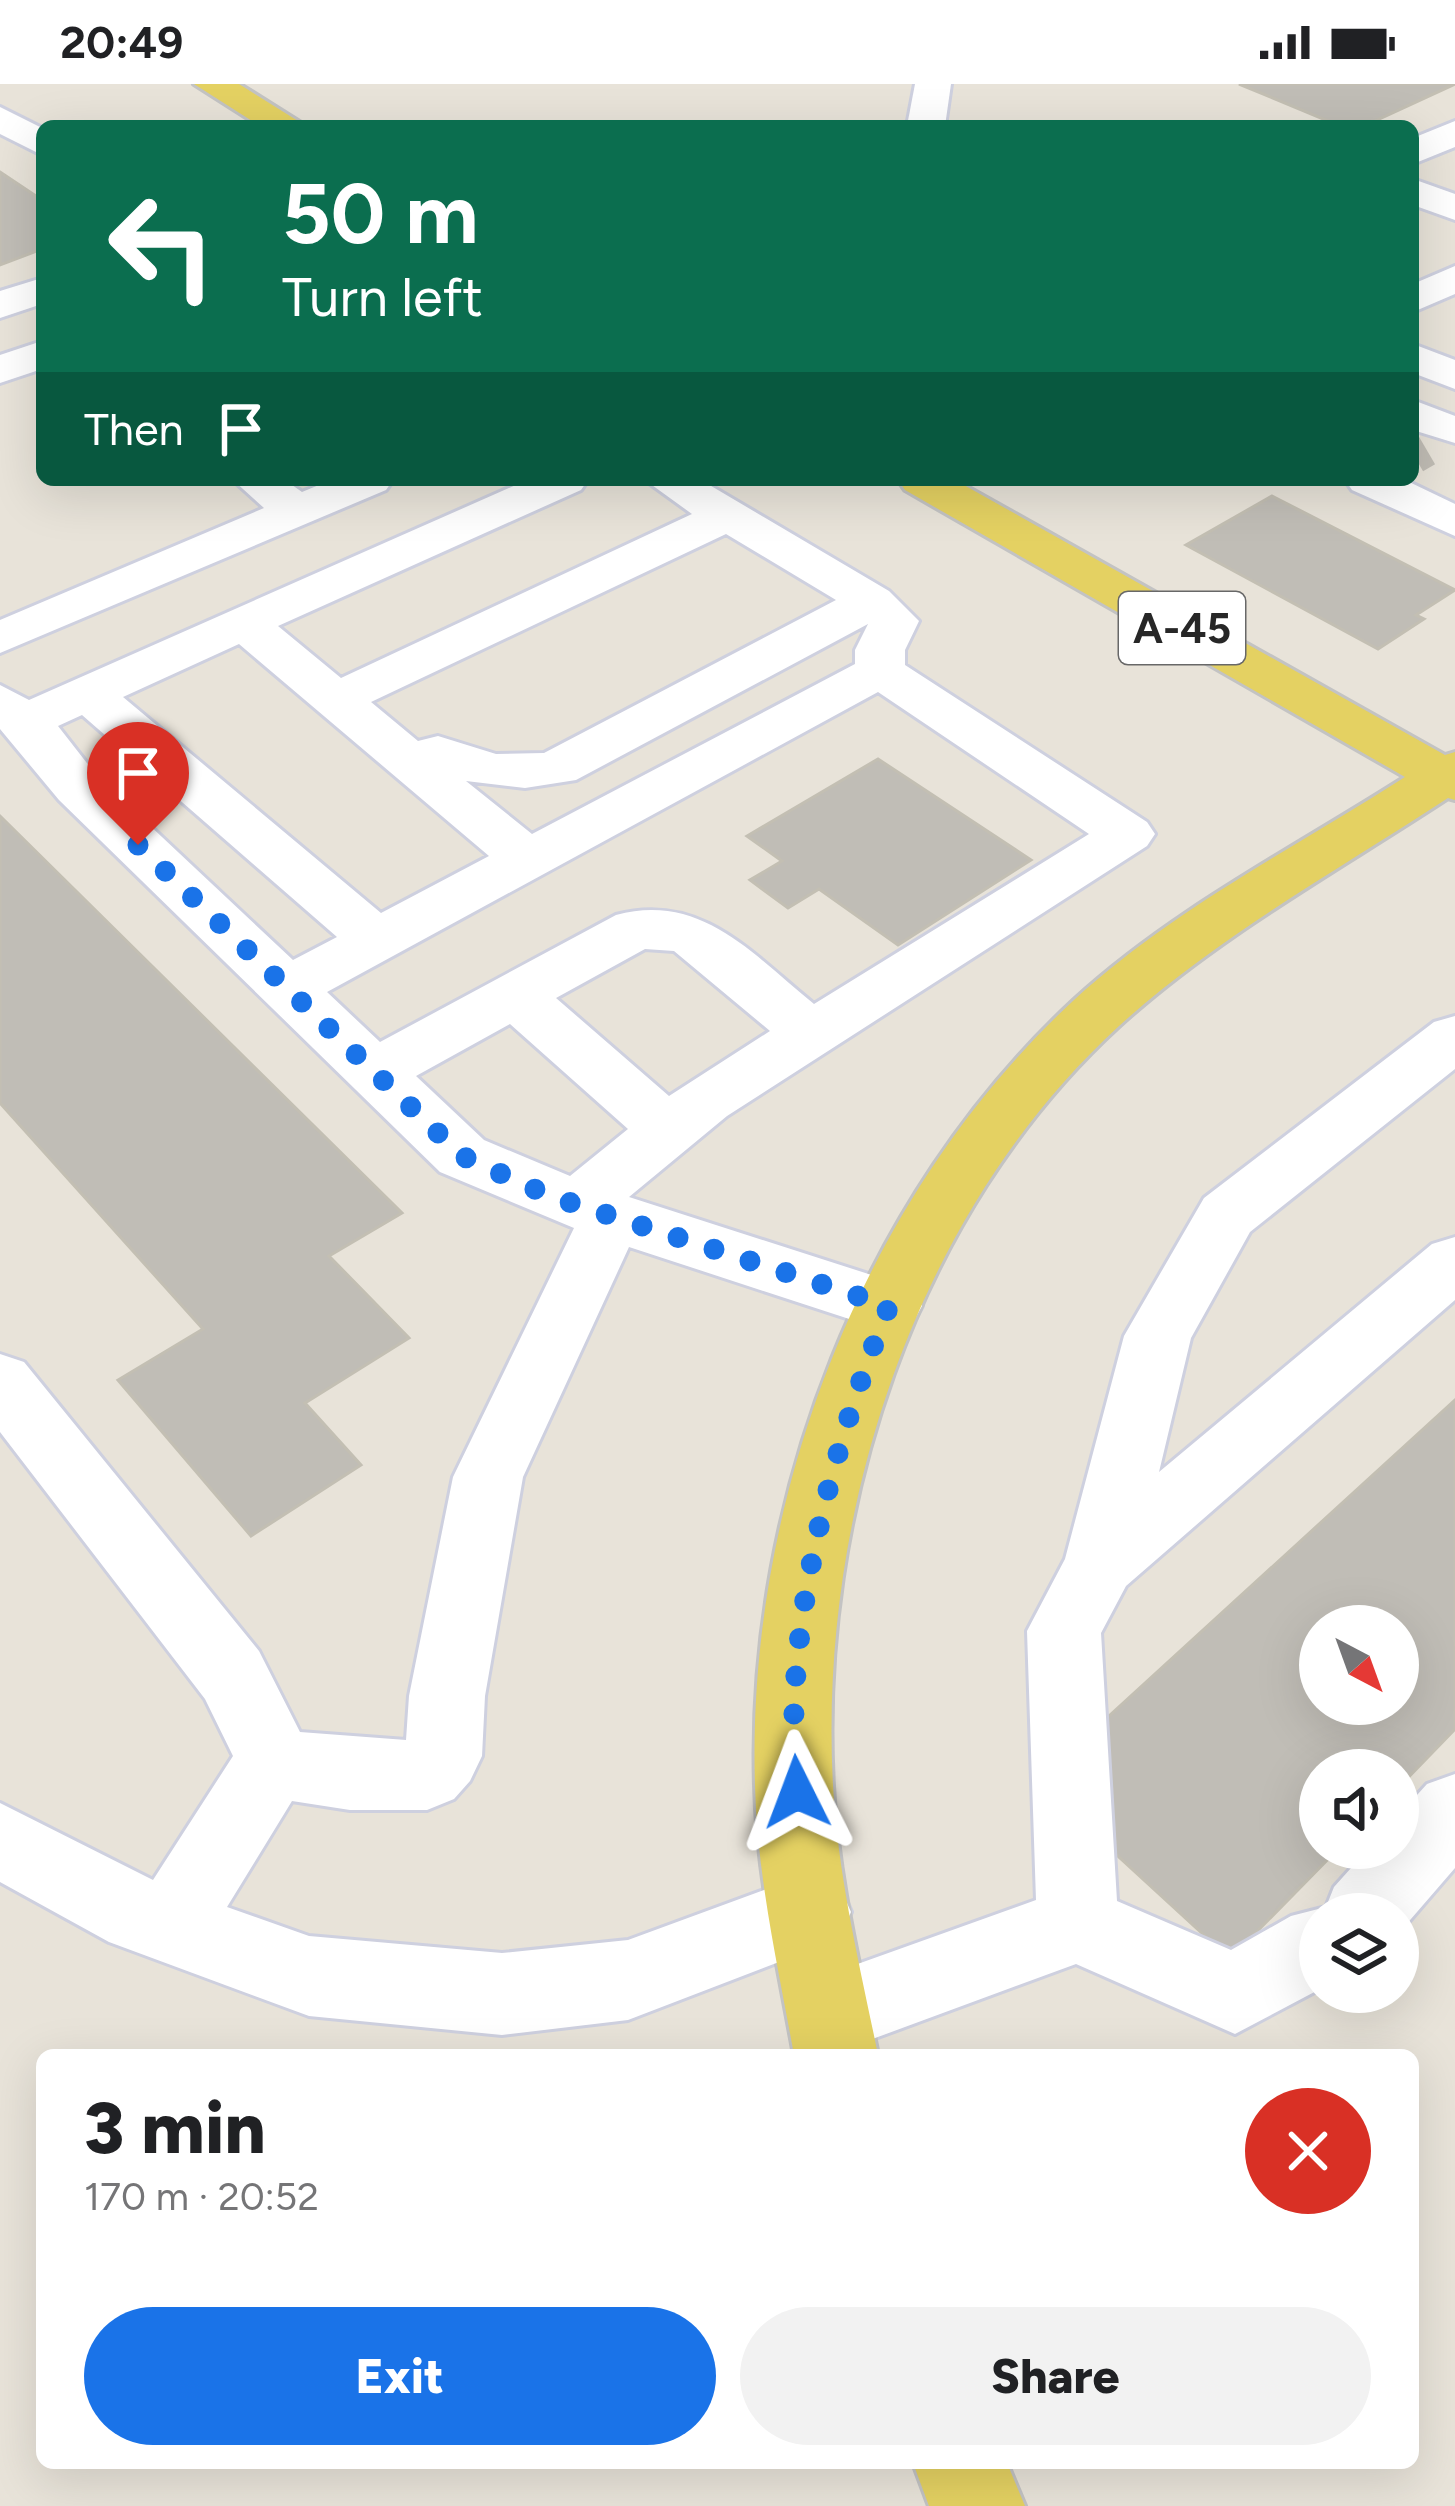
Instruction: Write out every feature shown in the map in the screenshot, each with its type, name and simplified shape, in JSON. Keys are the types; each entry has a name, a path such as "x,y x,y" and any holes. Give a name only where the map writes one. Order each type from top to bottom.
{"main road":[{"path":"212,84 269,120"},
{"name":"A-45","path":"932,486 1451,776"},
{"path":"832,2034 810,1912 793,1752 805,1616 830,1468 916,1239 992,1128 1093,1017 1205,925 1451,776"},
{"path":"962,2469 977,2506"}],"street":[{"path":"927,120 933,84"},
{"path":"0,118 36,140"},
{"path":"1419,150 1455,133"},
{"path":"0,305 36,292"},
{"path":"0,370 36,356"},
{"path":"1419,360 1455,376"},
{"path":"264,486 297,511"},
{"path":"0,638 356,486"},
{"path":"552,486 87,693 11,712 78,788 462,1156 594,1211 889,1306"},
{"path":"678,486 872,601 894,621 880,650 880,670"},
{"path":"1384,486 1447,509"},
{"path":"339,698 728,515"},
{"path":"414,763 438,752 472,769 512,776 557,768 872,601"},
{"path":"244,623 527,860"},
{"path":"287,988 880,670"},
{"path":"0,1381 232,1675 274,1760 306,1771 388,1777 427,1774 442,1756 447,1696 488,1477 594,1211 668,1130 811,1033 1128,834 880,670"},
{"path":"87,693 376,940"},
{"path":"374,1072 636,929 689,933 811,1033"},
{"path":"514,995 668,1130"},
{"path":"1078,1924 1064,1631 1100,1564 1158,1336 1228,1215 1455,1037"},
{"path":"1100,1564 1455,1262"},
{"path":"170,1927 274,1760"},
{"path":"1382,1893 1455,1810"},
{"path":"0,1840 138,1915 309,1976 502,1994 628,1980 810,1912"},
{"path":"832,2034 1078,1924 1235,1994 1299,1956"}],"building":[{"path":"1239,84 1455,84 1377,120 1326,120"},
{"path":"0,172 36,196 36,251 0,265"},
{"path":"1272,496 1455,590 1416,615 1424,619 1378,649 1186,545"},
{"path":"878,759 1031,860 898,945 819,889 788,908 750,880 782,861 747,836"},
{"path":"0,816 402,1213 329,1256 409,1338 305,1403 361,1465 251,1536 118,1380 203,1329 0,1103"},
{"path":"1455,1400 1455,1729 1419,1766 1419,1749 1299,1749 1299,1869 1318,1869 1230,1959 1107,1846 1098,1726"}],"tunnel":[{"path":"1419,450 1425,447"}],"route":[{"path":"138,845 462,1156 550,1196 889,1306 830,1468 805,1616 793,1752 797,1792"}]}
